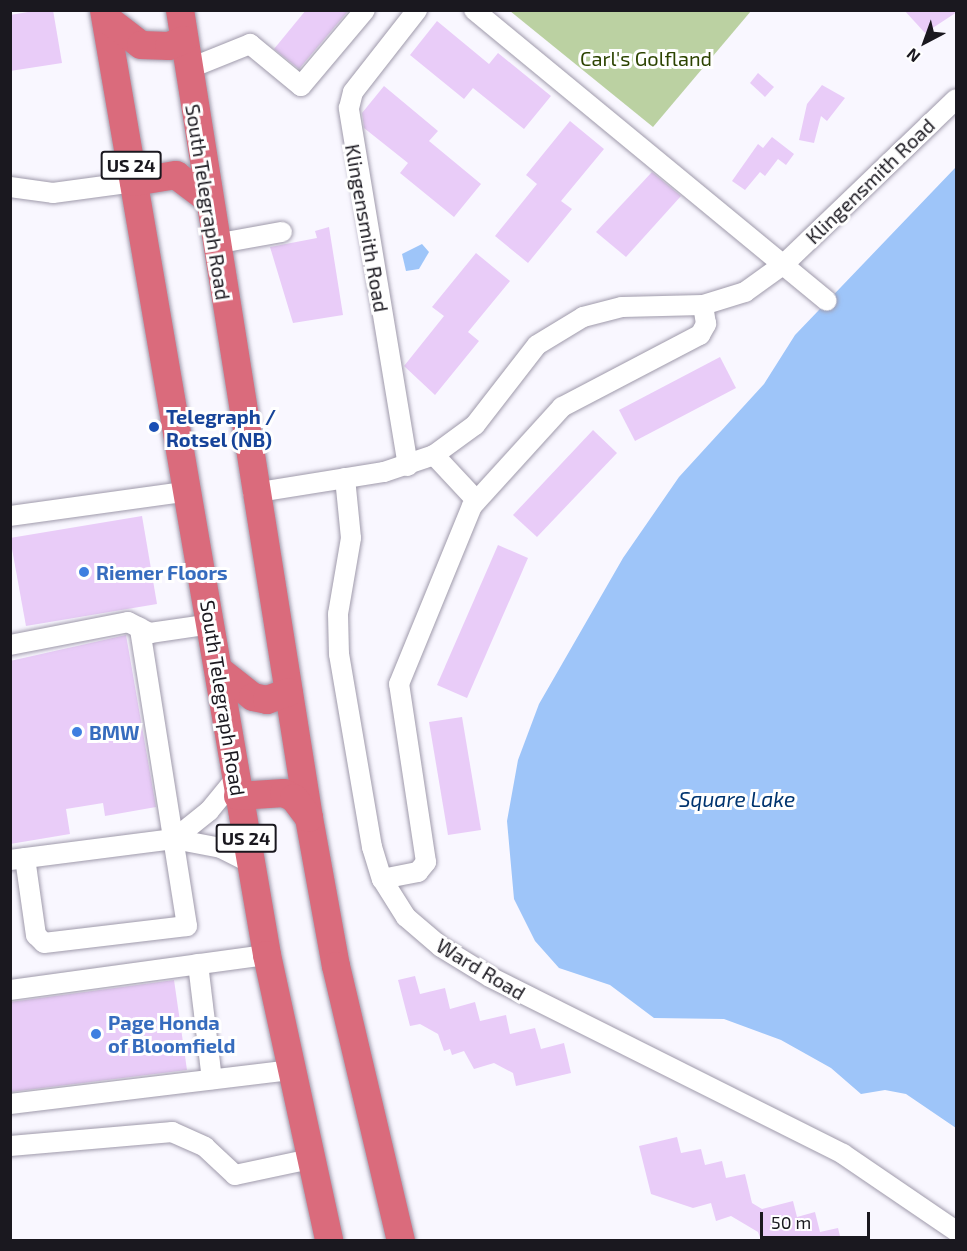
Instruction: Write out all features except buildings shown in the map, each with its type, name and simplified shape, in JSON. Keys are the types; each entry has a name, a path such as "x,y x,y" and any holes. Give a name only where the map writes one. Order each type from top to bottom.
{"highway":[{"name":"South Telegraph Road","path":"180,10 253,493 309,818 336,966 401,1240"},
{"name":"South Telegraph Road","path":"105,14 174,426 190,491 237,787 267,956 290,1070 329,1240"},
{"path":"105,14 141,45 169,46 184,40"},
{"path":"134,182 176,175 207,198"},
{"path":"220,671 253,697 267,700 289,692"},
{"path":"237,787 284,793 294,798 309,818"}],"street":[{"path":"188,69 250,44 301,86 365,10"},
{"name":"Klingensmith Road","path":"408,466 349,108 354,92 417,10"},
{"path":"474,10 827,301"},
{"name":"Klingensmith Road","path":"253,493 408,466 434,455 469,431 527,354 567,324 622,308 703,305 745,292 784,264 957,99"},
{"path":"10,187 53,193 134,182"},
{"path":"214,244 282,232"},
{"path":"382,879 418,872 426,861 399,684 475,499 562,406 700,335 706,324 703,305"},
{"path":"434,455 475,499"},
{"name":"Ward Road","path":"345,478 351,538 337,635 372,847 382,879 406,916 454,955 562,1016 843,1154 957,1231"},
{"path":"10,516 190,491"},
{"path":"10,645 128,622 150,633 212,624"},
{"path":"140,628 174,839 187,926 44,943 36,935 18,859 174,839 221,848 251,863"},
{"path":"174,839 237,787"},
{"path":"10,990 267,956"},
{"path":"198,964 212,1078"},
{"path":"10,1104 290,1070"},
{"path":"10,1146 172,1132 205,1147 235,1175 310,1159"}],"green space":[{"name":"Carl's Golfland","path":"510,11 751,11 653,127"}],"water":[{"name":"Square Lake","path":"956,167 956,1128 906,1094 885,1090 861,1094 831,1068 781,1040 724,1019 654,1018 610,985 559,968 535,941 514,899 507,821 518,760 539,704 623,558 679,477 764,384 795,335"},
{"path":"422,244 429,252 419,269 406,271 402,254"}],"place":[{"name":"Telegraph / Rotsel (NB)","path":"154,427"},
{"name":"Riemer Floors","path":"84,572"},
{"name":"BMW","path":"77,732"},
{"name":"Page Honda of Bloomfield","path":"96,1034"}]}
